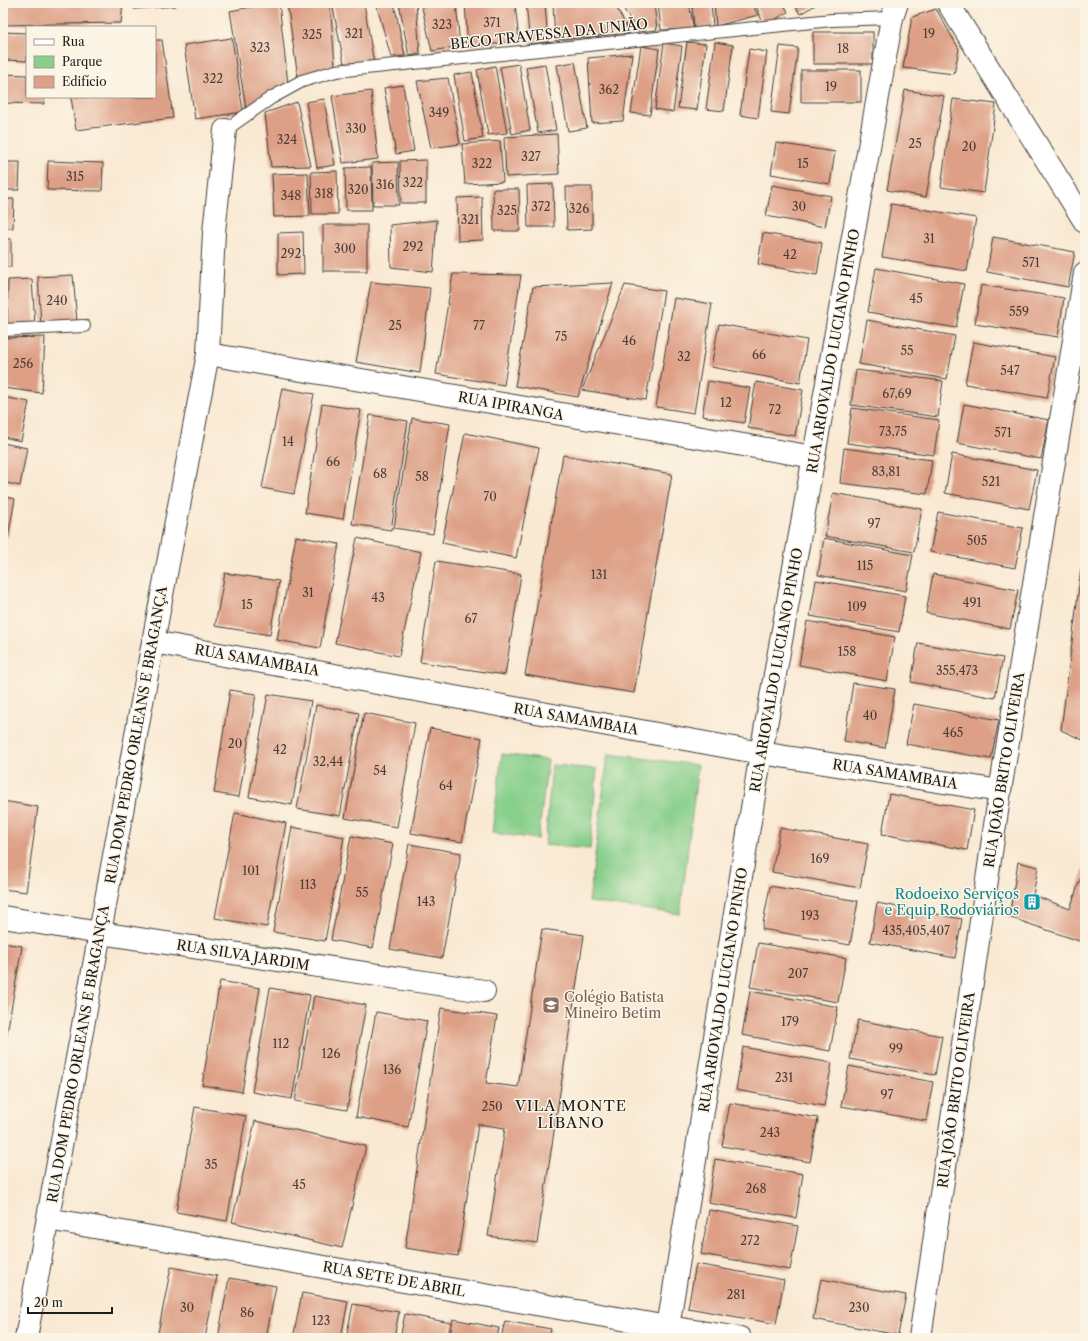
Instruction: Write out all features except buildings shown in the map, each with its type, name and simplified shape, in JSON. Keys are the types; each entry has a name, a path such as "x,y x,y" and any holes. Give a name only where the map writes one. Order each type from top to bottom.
{"street":[{"path":"948,3 1085,222"},
{"name":"RUA ARIOVALDO LUCIANO PINHO","path":"665,1332 761,753 895,11"},
{"name":"RUA DOM PEDRO ORLEANS E BRAGANÇA","path":"26,1338 153,642 208,354 214,232 225,130"},
{"name":"RUA JOÃO BRITO OLIVEIRA","path":"920,1338 1000,791 1085,273"},
{"name":"RUA IPIRANGA","path":"208,354 814,457"},
{"name":"RUA SAMAMBAIA","path":"153,642 761,753 1000,791"},
{"name":"RUA SILVA JARDIM","path":"3,917 484,991"},
{"name":"RUA SETE DE ABRIL","path":"48,1219 665,1332 740,1338"}],"lane":[{"name":"BECO TRAVESSA DA UNIÃO","path":"225,130 271,98 302,81 336,72 832,20 895,11"},
{"path":"3,330 84,326"}],"green space":[{"path":"502,754 548,760 538,839 492,833"},
{"path":"608,754 698,765 680,914 589,902"},
{"path":"552,765 597,769 590,849 545,845"}],"place":[{"name":"Rodoeixo Serviços e Equip Rodoviários","path":"1032,902"},
{"name":"Colégio Batista Mineiro Betim","path":"551,1005"}],"district":[{"name":"VILA MONTE LÍBANO","path":"571,1114"}]}
